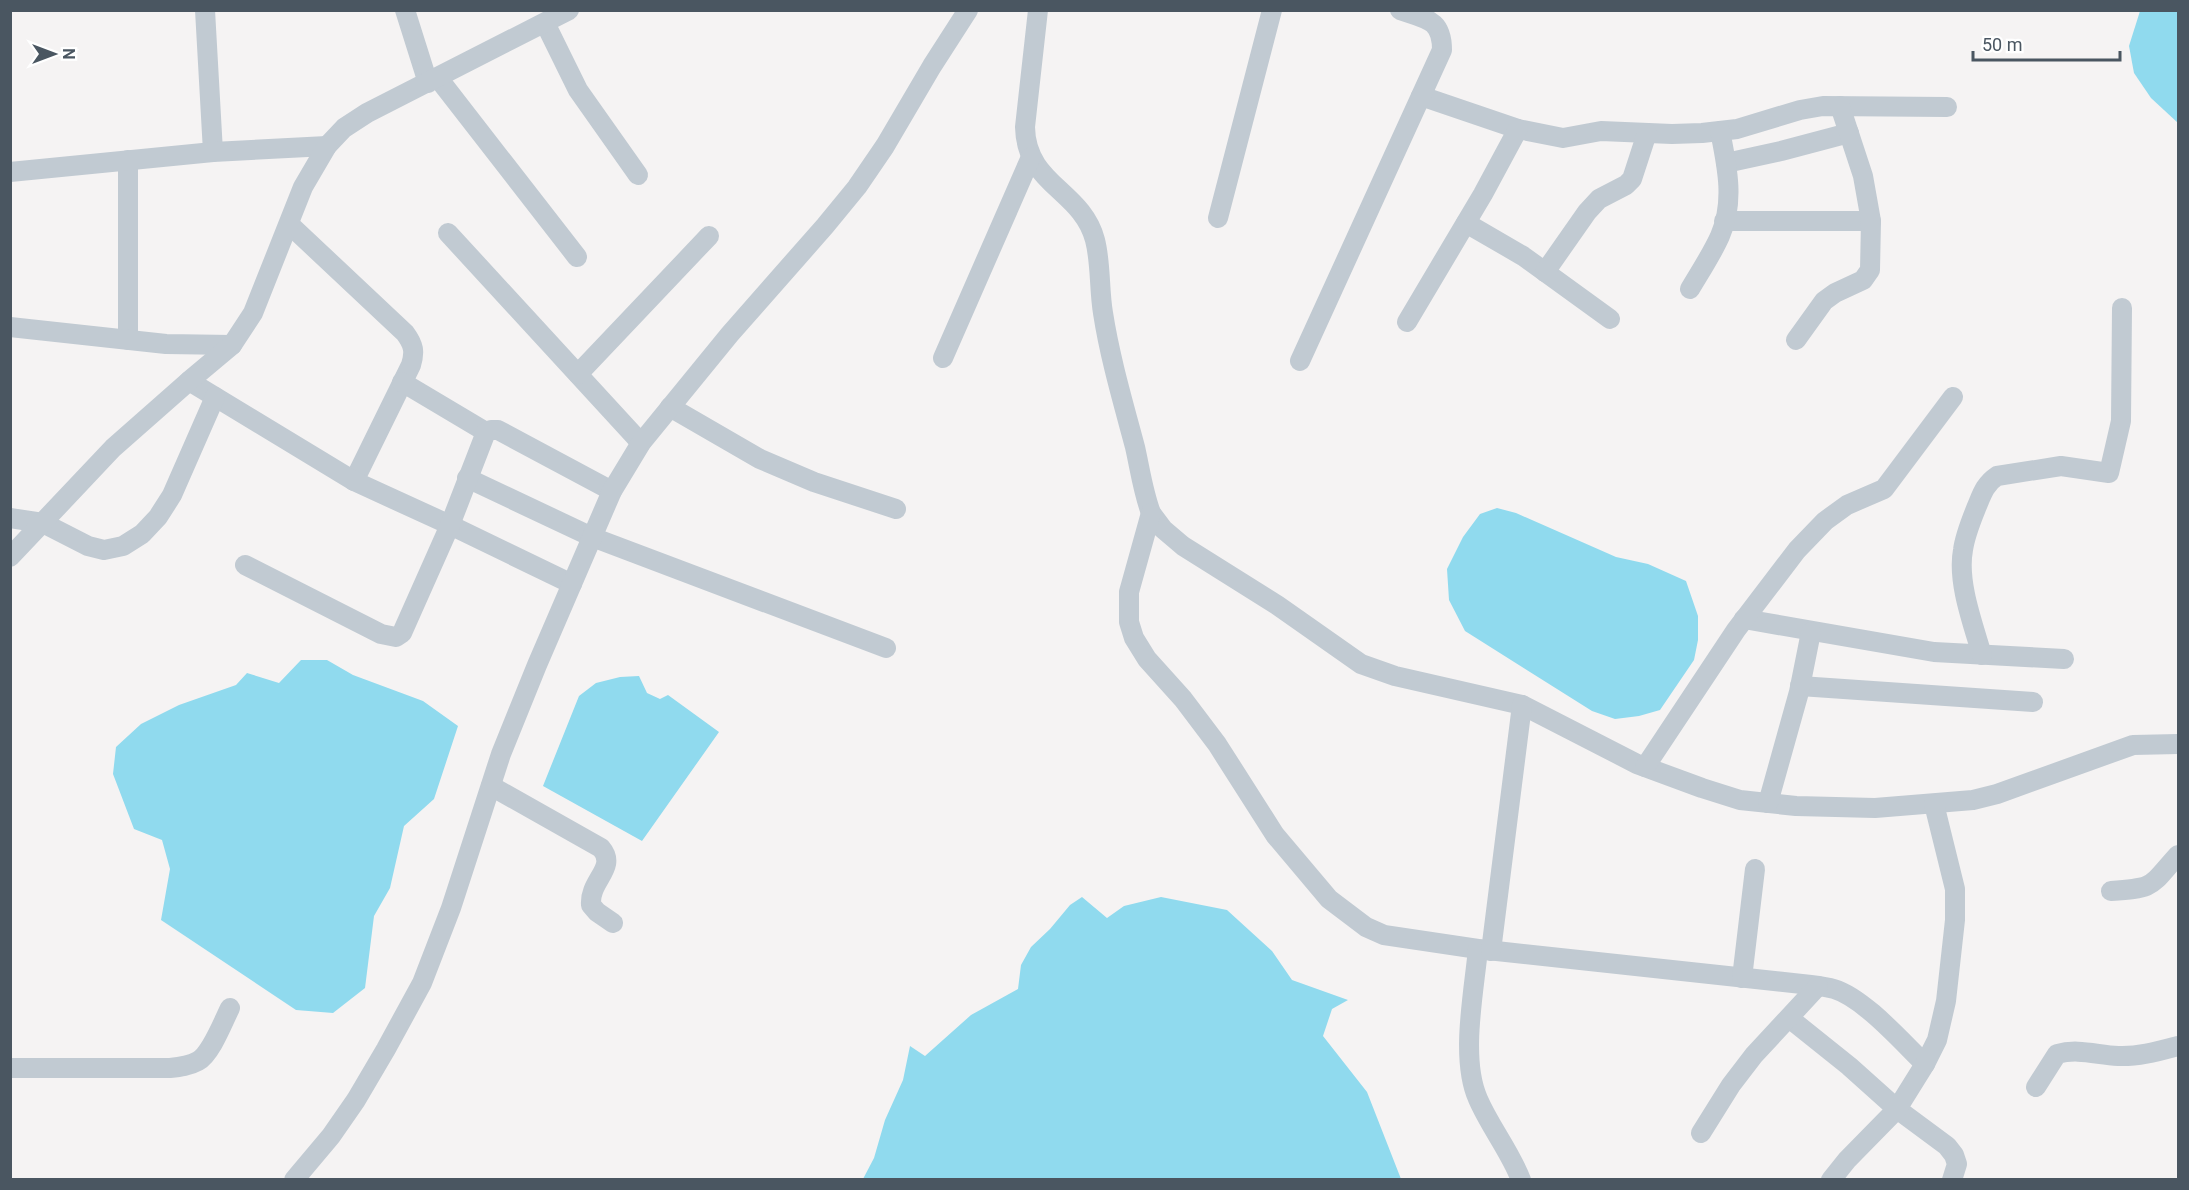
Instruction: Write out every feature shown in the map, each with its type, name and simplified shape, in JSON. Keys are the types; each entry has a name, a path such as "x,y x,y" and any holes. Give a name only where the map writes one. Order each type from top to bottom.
{"street":[{"path":"206,10 213,152"},
{"path":"405,10 433,80 577,257"},
{"path":"10,557 113,448 232,345 253,313 303,187 327,146 344,128 367,113 569,10"},
{"path":"294,1179 324,1144 356,1100 387,1049 422,983 451,908 490,786 537,664 612,491 641,443 730,334 856,188 968,10"},
{"path":"1038,10 1025,141 1031,157 1041,172 1087,219 1095,240 1102,310 1109,349 1151,513 1162,529 1183,546 1277,605 1361,664 1395,676 1492,696 1522,705 1645,767 1712,792 1740,800 1796,806 1875,808 1934,804 1997,794 2133,745 2178,744"},
{"path":"1218,219 1272,10"},
{"path":"1300,361 1442,50 1442,36 1438,27 1428,20 1400,10"},
{"path":"545,23 578,90 638,175"},
{"path":"1421,96 1518,129 1563,138 1601,131 1702,133 1737,129 1800,110 1822,106 1947,107"},
{"path":"1796,340 1824,302 1834,293 1863,280 1870,270 1872,221 1863,176 1840,106"},
{"path":"1407,322 1518,129"},
{"path":"1690,289 1720,236 1729,200 1729,178 1720,131"},
{"path":"1545,272 1587,212 1599,199 1626,185 1632,179 1647,133"},
{"path":"1726,163 1849,133"},
{"path":"10,172 213,152 327,146"},
{"path":"943,358 1031,157"},
{"path":"128,160 128,340"},
{"path":"1724,222 1872,221"},
{"path":"1466,223 1523,255 1610,319"},
{"path":"289,224 405,333 412,342 415,353 354,481"},
{"path":"448,233 641,443"},
{"path":"578,374 709,236"},
{"path":"1982,655 1969,610 1962,571 1962,552 1968,526 1988,482 1997,476 2061,466 2109,473 2121,421 2122,308"},
{"path":"10,327 166,344 232,345"},
{"path":"189,381 354,481 572,584"},
{"path":"402,382 486,432"},
{"path":"10,518 43,523 88,546 104,550 123,546 142,534 158,517 172,495 215,397"},
{"path":"1645,767 1744,620 1797,550 1825,521 1847,505 1884,489 1953,397"},
{"path":"670,407 760,459 814,482 896,509"},
{"path":"245,565 381,634 396,637 402,633 450,525 486,432 498,430 612,491"},
{"path":"467,478 592,537 886,648"},
{"path":"1151,513 1129,592 1129,622 1134,638 1147,659 1183,699 1217,744 1275,835 1329,899 1366,927 1384,935 1484,950 1835,989 1850,997 1881,1022 1925,1064"},
{"path":"1744,620 1934,652 2064,659"},
{"path":"1768,803 1800,686 1811,632"},
{"path":"1800,686 2033,702"},
{"path":"1521,1179 1477,1097 1468,1047 1522,705"},
{"path":"490,786 601,848 607,860 592,890 591,905 613,923"},
{"path":"1831,1179 1846,1160 1897,1109 1937,1040 1946,1001 1955,920 1955,889 1934,804"},
{"path":"2111,891 2142,889 2152,885 2178,855"},
{"path":"1742,978 1755,869"},
{"path":"1701,1133 1731,1085 1754,1055 1818,986"},
{"path":"10,1068 170,1068 187,1066 200,1060 209,1049 230,1008"},
{"path":"1788,1018 1850,1065 1897,1109 1947,1146 1957,1164 1952,1179"},
{"path":"2037,1087 2057,1054 2067,1051 2120,1056 2143,1054 2178,1046"}],"water":[{"path":"2140,11 2178,11 2178,123 2151,98 2134,73 2129,46"},
{"path":"1497,508 1516,513 1616,557 1648,564 1686,581 1698,616 1698,640 1694,660 1660,710 1615,719 1592,711 1465,631 1449,600 1447,569 1463,537 1480,514"},
{"path":"301,660 327,660 353,675 423,701 458,726 434,799 404,826 390,888 374,916 365,988 333,1013 296,1010 161,920 170,869 162,840 134,829 113,774 116,747 141,724 179,705 236,685 247,673 279,683"},
{"path":"639,676 647,693 660,699 668,695 719,732 642,841 543,786 579,696 596,683 620,677"},
{"path":"1082,897 1107,918 1124,906 1161,897 1227,910 1272,951 1292,980 1348,1000 1332,1009 1323,1036 1367,1092 1401,1179 863,1179 874,1158 885,1120 903,1080 910,1046 925,1056 971,1015 1018,989 1021,965 1031,947 1070,905"}]}
